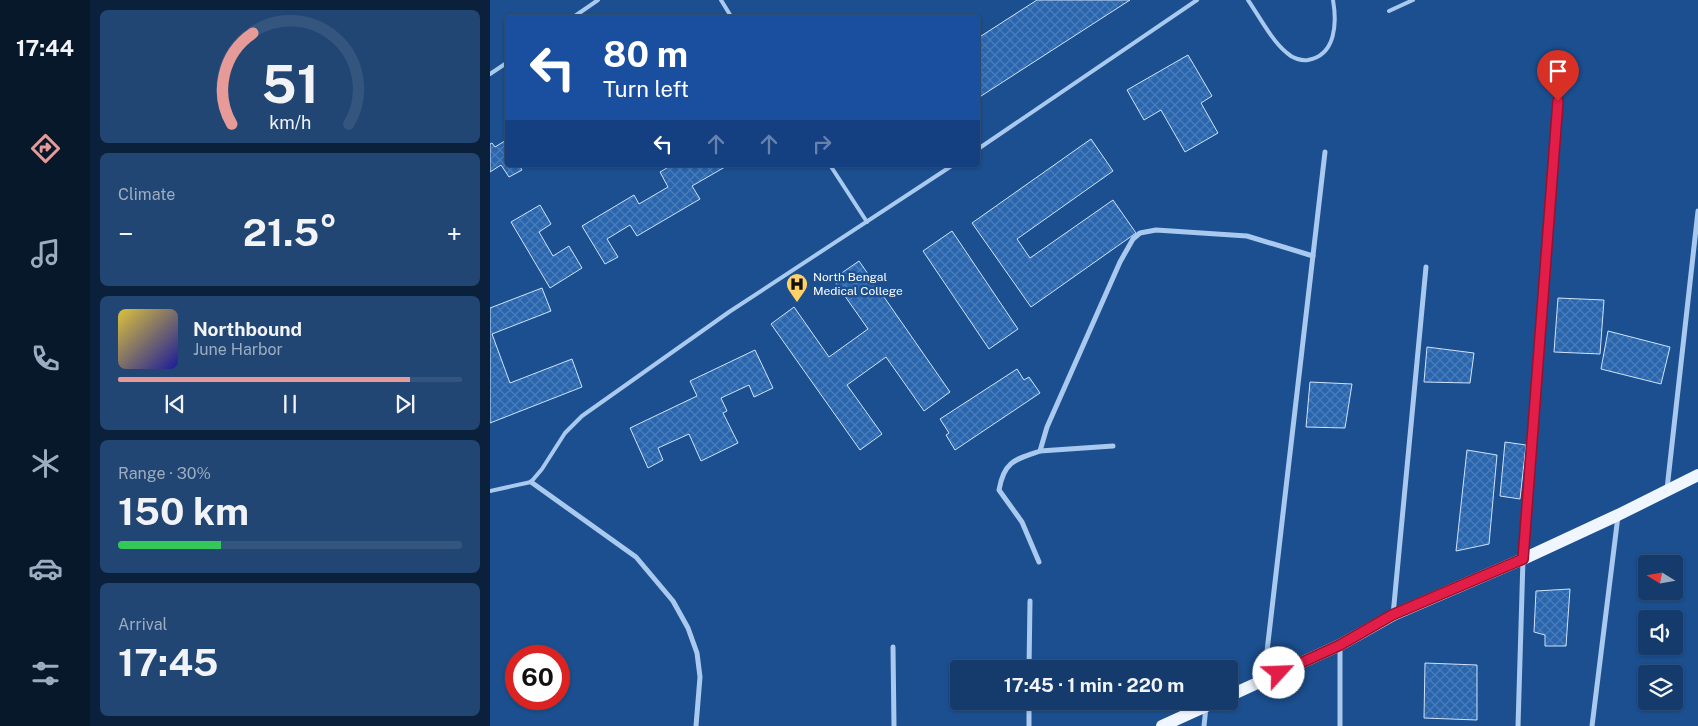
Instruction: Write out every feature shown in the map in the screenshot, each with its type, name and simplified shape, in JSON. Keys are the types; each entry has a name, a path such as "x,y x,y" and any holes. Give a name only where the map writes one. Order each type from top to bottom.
{"main road":[{"path":"1238,692 1340,645 1392,615 1523,559 1698,475"},
{"path":"1162,726 1198,710"}],"street":[{"path":"1518,726 1523,559 1558,101"},
{"path":"1264,680 1325,152"},
{"path":"1666,490 1698,211"},
{"path":"1040,451 1047,427 1120,262 1133,239 1140,233 1156,230 1247,236 1313,256"},
{"path":"1392,615 1426,267"},
{"path":"1039,562 1022,522 999,490 1005,470 1016,459 1040,451 1113,446"},
{"path":"531,482 636,557 673,601 688,628 697,653 700,677 696,726"},
{"path":"1592,726 1618,515"},
{"path":"1029,660 1030,601"},
{"path":"1340,645 1340,726"},
{"path":"894,648 894,726"},
{"path":"1029,710 1029,726"},
{"path":"1204,726 1209,710"}],"lane":[{"path":"576,15 598,0"},
{"path":"721,0 730,15"},
{"path":"980,148 1197,0"},
{"path":"1248,0 1287,54 1304,60 1314,59 1328,49 1333,31 1333,0"},
{"path":"1390,11 1413,0"},
{"path":"490,74 505,64"},
{"path":"831,167 867,222"},
{"path":"490,491 531,482 542,469 565,433 582,416 729,312 950,167"}],"building":[{"path":"1037,0 1130,0 980,97 980,37"},
{"path":"1188,55 1212,96 1201,103 1218,133 1185,152 1161,110 1144,120 1127,90"},
{"path":"1091,139 1113,171 1017,239 1030,258 1113,200 1136,233 1031,307 972,223"},
{"path":"505,141 505,167 520,167 522,170 509,177 501,165 490,172 490,144 492,143 495,147"},
{"path":"669,167 725,167 692,186 700,199 637,236 630,225 607,239 618,257 605,264 582,226 634,195 639,204 668,187 660,172"},
{"path":"540,205 551,224 539,232 553,256 569,246 582,268 550,288 511,222"},
{"path":"952,231 1018,329 989,349 923,251"},
{"path":"859,261 950,392 924,411 886,357 847,385 882,434 860,450 771,324 794,307 829,357 868,329 833,279"},
{"path":"542,288 551,311 492,334 510,383 572,359 582,387 490,423 490,308"},
{"path":"1558,298 1604,300 1600,354 1554,352"},
{"path":"1608,331 1670,347 1661,384 1601,369"},
{"path":"1427,347 1474,353 1470,383 1424,382"},
{"path":"755,350 773,388 754,397 749,385 721,398 727,411 723,413 738,443 701,461 689,434 658,448 663,460 648,468 630,428 697,396 690,381"},
{"path":"1017,369 1024,380 1029,377 1040,393 955,450 946,435 949,433 940,419"},
{"path":"1310,382 1352,384 1345,428 1306,427"},
{"path":"1505,442 1526,445 1520,499 1500,496"},
{"path":"1467,450 1497,455 1489,544 1456,551"},
{"path":"1570,589 1566,646 1545,646 1545,635 1534,632 1536,591"},
{"path":"1425,663 1477,665 1477,720 1424,718"}],"place":[{"name":"North Bengal Medical College","path":"797,303"}],"route":[{"path":"1279,673 1340,645 1392,615 1523,559 1558,101"}]}
